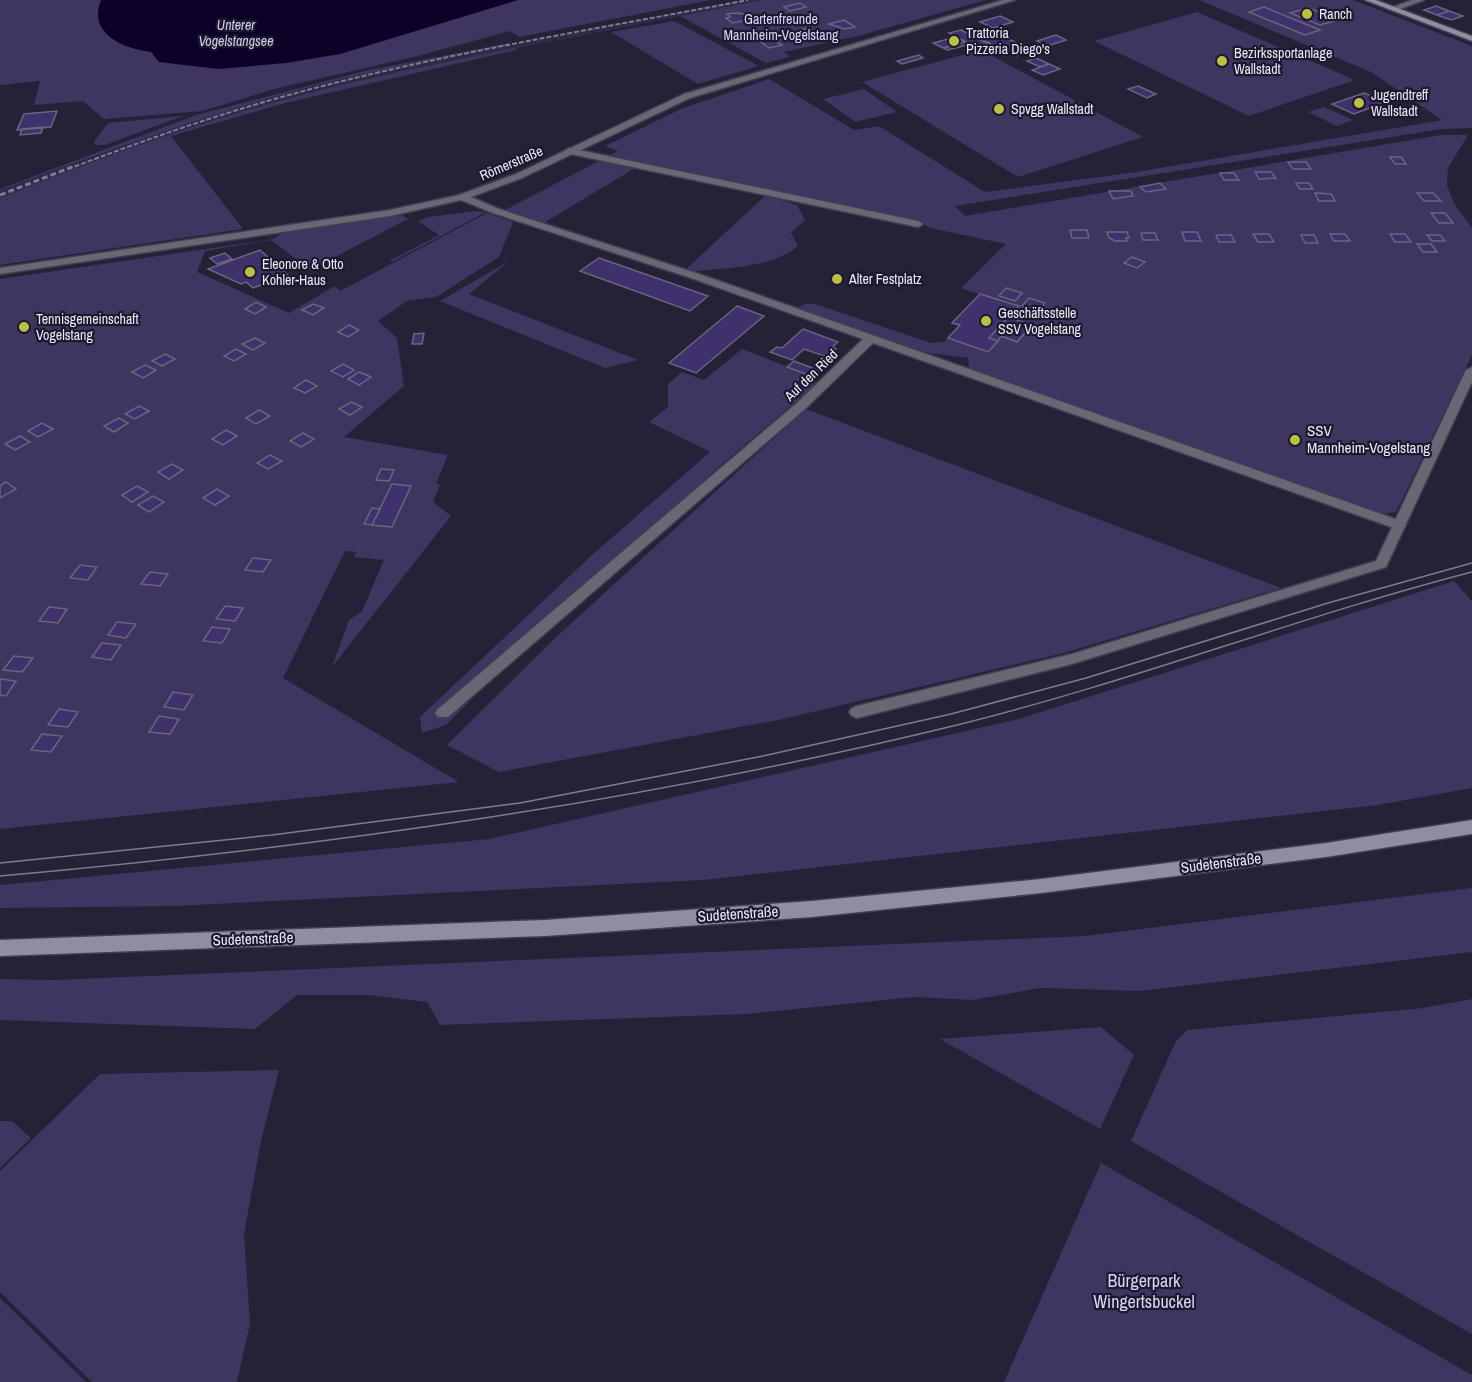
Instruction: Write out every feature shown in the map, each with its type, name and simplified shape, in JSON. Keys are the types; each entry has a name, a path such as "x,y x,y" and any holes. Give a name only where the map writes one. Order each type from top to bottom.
{"main road":[{"path":"1369,0 1472,39"},
{"name":"Sudetenstraße","path":"0,948 545,928 812,909 1041,886 1326,850 1472,827"}],"street":[{"name":"Römerstraße","path":"0,271 390,213 462,197 502,183 639,117 716,86 1011,0"},
{"path":"1392,9 1420,0"},
{"path":"569,151 918,224"},
{"name":"Auf den Ried","path":"443,713 801,406 870,339 695,276 496,211 462,197"},
{"path":"870,339 1399,525"},
{"path":"856,712 1072,659 1381,564 1472,370"}],"shaded area":[{"path":"740,0 761,0 373,77 170,135 0,198 0,191 165,131 277,96 369,73"}],"green space":[{"path":"0,0 711,0 519,37 510,31 418,56 278,88 202,111 104,119 83,101 34,105 40,81 0,85"},
{"name":"Gartenfreunde Mannheim-Vogelstang","path":"761,0 986,0 858,36 784,52 790,57 766,63 680,16"},
{"path":"1199,0 1353,0 1472,46 1472,128 1442,129 955,206 965,216 1441,135 1468,135 1448,168 1447,185 1454,203 1472,228 1472,355 1396,512 1378,515 962,369 969,367 968,358 915,351 796,309 804,304 815,304 931,343 944,342 960,326 951,323 979,294 961,288 1006,244 930,228 918,221 640,165 544,223 505,210 618,151 605,146 683,108 769,79 854,130 879,126 985,192 1136,172 1442,120 1371,72"},
{"name":"Bezirkssportanlage Wallstadt","path":"1197,12 1355,80 1249,116 1094,41"},
{"path":"674,21 759,66 698,84 611,32"},
{"path":"509,43 511,45 363,74 275,97 137,141 0,191 0,189 196,115 365,71"},
{"path":"514,48 517,50 285,103 171,136 243,229 0,265 0,198 140,145 247,110 312,92"},
{"name":"Spvgg Wallstadt","path":"981,50 1143,137 1018,177 862,82"},
{"path":"864,89 897,112 855,122 823,99"},
{"path":"1324,107 1353,120 1337,126 1308,112"},
{"path":"183,116 105,145 95,145 94,142 108,123"},
{"path":"766,195 797,205 805,220 791,233 798,246 787,254 761,263 692,272 685,270"},
{"path":"475,211 486,212 392,262 389,261 439,235 418,221 429,217"},
{"path":"487,213 513,222 499,257 436,297 407,301 378,321 397,338 404,386 344,437 448,455 436,484 440,484 433,502 451,516 332,667 349,620 362,611 384,560 354,557 356,552 345,551 283,678 459,782 0,829 0,279 274,239 281,233 401,215 408,219 310,270 271,240 205,251 197,272 289,313 335,286 340,291"},
{"path":"509,261 469,294 638,360 605,368 440,301"},
{"path":"742,349 816,378 814,386 713,472 665,519 540,630 446,725 422,733 420,717 592,555 710,452 649,422 668,407 668,384 682,372 704,380"},
{"path":"806,409 1281,588 1064,653 783,719 499,772 447,745 554,639"},
{"path":"1454,581 1472,601 1472,788 1378,805 703,880 175,906 0,908 0,885 489,839 1019,719"},
{"path":"1472,888 1472,952 1140,991 1041,988 972,1000 914,997 748,1014 440,1025 427,1002 368,995 297,995 255,1029 0,1020 0,979 54,980 1085,936"},
{"path":"1472,999 1472,1334 1131,1141 1176,1041 1187,1030 1423,1008"},
{"path":"1101,1027 1134,1055 1100,1129 940,1039"},
{"path":"279,1070 261,1141 244,1234 250,1324 237,1382 92,1382 0,1292 0,1171 100,1074"},
{"path":"0,1121 12,1121 31,1138 0,1168"},
{"name":"Bürgerpark Wingertsbuckel","path":"1101,1163 1472,1375 1472,1382 1004,1382"},
{"path":"0,1298 86,1382 0,1382"}],"water":[{"name":"Unterer Vogelstangsee","path":"101,0 518,0 340,54 286,63 219,69 159,62 151,52 130,47 111,38 99,22 98,12"}],"building":[{"path":"800,3 806,7 790,11 784,7"},
{"path":"1436,6 1449,11 1437,15 1424,10"},
{"path":"1264,7 1320,30 1305,35 1249,12"},
{"path":"1309,8 1338,20 1320,25 1290,13"},
{"path":"1449,11 1463,16 1451,20 1437,15"},
{"path":"727,14 744,14 751,19 732,23 726,18 730,17"},
{"path":"1000,16 1013,22 993,28 980,22"},
{"path":"844,20 855,27 845,29 829,24"},
{"path":"809,28 820,35 808,38 795,31"},
{"path":"961,30 990,45 974,46 949,33"},
{"path":"999,35 1033,50 1016,56 983,40"},
{"path":"1056,35 1066,40 1047,46 1037,41"},
{"path":"769,37 782,45 769,48 757,39"},
{"path":"956,37 965,42 943,48 933,43"},
{"path":"965,42 970,44 948,50 943,48"},
{"path":"919,55 923,58 902,64 897,61"},
{"path":"1036,58 1049,64 1040,67 1027,61"},
{"path":"1049,64 1060,69 1043,75 1032,70"},
{"path":"1138,86 1156,94 1147,98 1128,89"},
{"name":"Jugendtreff Wallstadt","path":"1364,93 1386,102 1354,114 1332,104"},
{"path":"57,111 51,127 17,130 24,114"},
{"path":"43,127 41,133 20,135 22,129"},
{"path":"1390,157 1401,157 1406,164 1395,164"},
{"path":"1288,162 1306,162 1311,169 1293,169"},
{"path":"1255,172 1271,172 1276,178 1259,179"},
{"path":"1220,173 1234,173 1239,180 1224,180"},
{"path":"1160,183 1166,189 1146,192 1140,187"},
{"path":"1296,183 1309,183 1313,189 1300,189"},
{"path":"1109,191 1131,191 1133,196 1113,199"},
{"path":"1315,193 1331,194 1335,201 1319,201"},
{"path":"1417,193 1433,193 1441,201 1424,201"},
{"path":"1431,213 1445,213 1453,223 1439,223"},
{"path":"1070,230 1087,230 1089,238 1072,238"},
{"path":"1107,232 1127,232 1129,238 1126,238 1127,241 1115,241 1109,238"},
{"path":"1182,232 1197,232 1201,241 1185,241"},
{"path":"1141,233 1155,233 1158,240 1143,240"},
{"path":"1253,234 1269,234 1274,242 1258,242"},
{"path":"1330,234 1345,234 1350,241 1334,241"},
{"path":"1390,234 1405,234 1411,242 1395,242"},
{"path":"1216,235 1231,235 1235,242 1219,242"},
{"path":"1301,235 1314,235 1318,243 1305,243"},
{"path":"1427,235 1440,235 1445,241 1432,241"},
{"path":"1417,244 1431,244 1437,252 1423,252"},
{"name":"Eleonore & Otto Kohler-Haus","path":"260,250 288,275 253,288 246,282 241,284 208,269"},
{"path":"225,253 232,259 217,264 210,258"},
{"path":"1132,257 1145,262 1137,268 1124,263"},
{"path":"599,258 708,296 690,311 580,271"},
{"path":"1006,288 1022,293 1015,301 999,296"},
{"path":"980,294 1019,306 989,338 998,341 988,352 948,338 960,325 952,323"},
{"path":"1029,298 1045,303 1038,311 1022,306"},
{"path":"256,302 266,307 255,314 245,309"},
{"path":"313,304 324,308 313,315 302,310"},
{"path":"737,306 764,316 696,373 669,363"},
{"path":"1008,317 1032,325 1017,342 1001,336 998,341 989,338"},
{"path":"349,325 359,330 348,337 338,332"},
{"path":"803,329 838,342 832,347 836,349 827,357 804,349 792,360 770,352 777,347 782,348"},
{"path":"424,333 422,344 412,344 414,334"},
{"path":"255,338 265,343 253,350 242,344"},
{"path":"236,349 246,354 234,361 224,356"},
{"path":"165,354 175,359 162,366 152,361"},
{"path":"794,361 820,371 814,377 787,367"},
{"path":"343,364 354,370 343,377 331,371"},
{"path":"145,365 156,370 143,378 132,372"},
{"path":"359,372 371,377 359,385 348,379"},
{"path":"306,380 317,386 305,393 294,388"},
{"path":"351,402 362,407 350,415 339,409"},
{"path":"139,406 149,411 135,419 125,414"},
{"path":"259,410 270,416 256,424 246,418"},
{"path":"119,418 128,423 114,432 104,426"},
{"path":"42,423 53,429 38,437 28,431"},
{"path":"226,430 237,436 223,445 212,439"},
{"path":"303,433 314,439 301,447 290,441"},
{"path":"20,436 30,442 15,450 5,444"},
{"path":"270,455 282,461 268,469 257,463"},
{"path":"172,464 183,470 169,479 158,472"},
{"path":"381,469 394,470 389,481 376,480"},
{"path":"6,482 16,489 0,498 0,486"},
{"path":"392,484 411,486 392,527 372,525"},
{"path":"137,486 148,492 132,502 122,495"},
{"path":"217,489 229,496 215,505 203,498"},
{"path":"153,496 164,502 149,512 138,505"},
{"path":"372,508 380,509 372,525 364,524"},
{"path":"253,558 271,560 263,572 245,570"},
{"path":"80,565 97,567 88,580 70,578"},
{"path":"150,572 168,574 160,586 141,584"},
{"path":"225,606 243,608 235,621 216,619"},
{"path":"49,607 67,609 58,623 39,621"},
{"path":"117,622 136,624 126,638 108,635"},
{"path":"212,627 230,629 222,643 203,641"},
{"path":"102,643 121,645 111,660 92,657"},
{"path":"14,656 33,658 22,672 3,670"},
{"path":"0,679 16,681 6,696 0,695"},
{"path":"173,692 193,695 184,710 164,707"},
{"path":"59,709 78,712 68,727 48,725"},
{"path":"159,716 179,719 170,734 149,732"},
{"path":"42,734 62,736 51,752 31,750"}],"tram line":[{"path":"0,863 272,835 520,803 763,756 951,714 1086,678 1328,603 1472,563"},
{"path":"0,876 361,836 601,799 720,777 839,752 1022,708 1343,609 1472,572"}],"railway":[{"path":"68,169 225,114 336,83 512,44 748,0"},
{"path":"0,195 72,167"}],"place":[{"name":"Ranch","path":"1307,14"},
{"name":"Trattoria Pizzeria Diego's","path":"954,41"},
{"name":"Bezirkssportanlage Wallstadt","path":"1222,61"},
{"name":"Jugendtreff Wallstadt","path":"1359,103"},
{"name":"Spvgg Wallstadt","path":"999,109"},
{"name":"Eleonore & Otto Kohler-Haus","path":"250,272"},
{"name":"Alter Festplatz","path":"837,279"},
{"name":"Geschäftsstelle SSV Vogelstang","path":"986,321"},
{"name":"Tennisgemeinschaft Vogelstang","path":"24,327"},
{"name":"SSV Mannheim-Vogelstang","path":"1295,440"}]}
